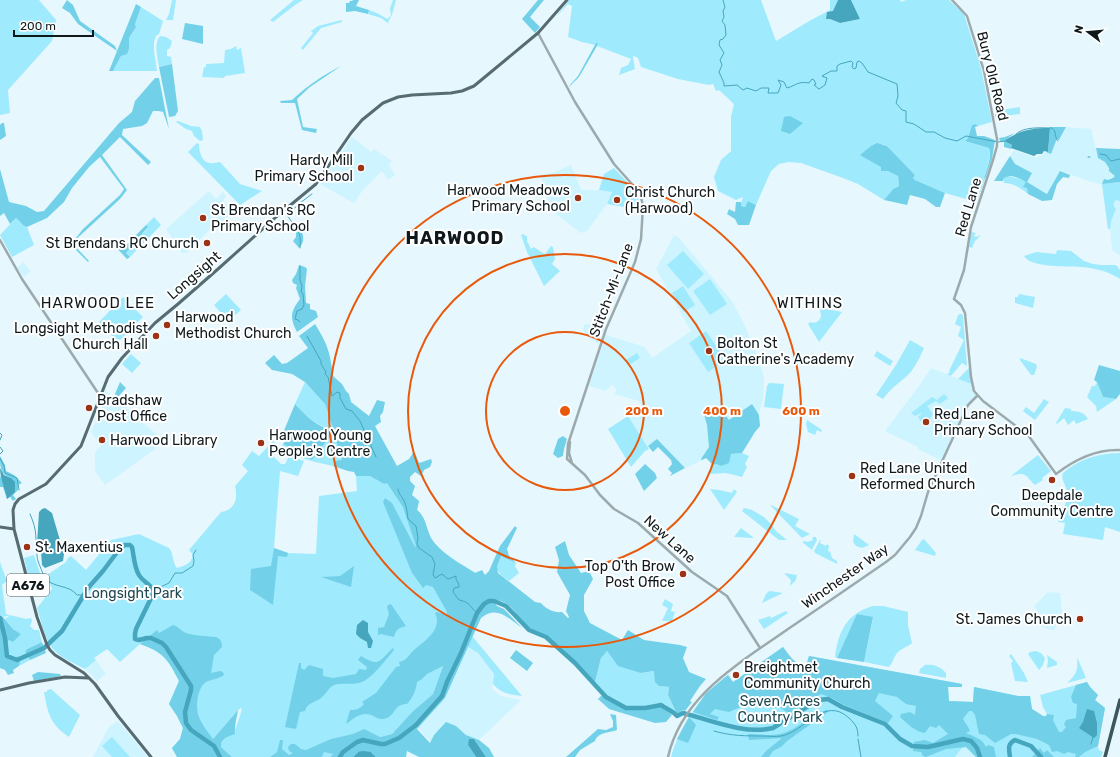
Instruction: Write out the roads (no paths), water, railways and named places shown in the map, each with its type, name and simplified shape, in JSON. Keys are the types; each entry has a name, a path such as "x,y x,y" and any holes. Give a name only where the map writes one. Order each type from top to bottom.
{"highway":[{"path":"1105,757 1120,700"}],"main road":[{"name":"Longsight","path":"14,529 13,510 16,502 46,484 81,446 100,396 117,363 155,324 316,184 354,129 379,106 392,98 451,93 478,83 538,33 567,0"},
{"path":"0,527 14,529"},
{"name":"A676","path":"14,529 37,617 50,650 64,661 84,673 95,684 118,716 151,757"},
{"path":"0,690 65,677 88,678"}],"street":[{"name":"Bury Old Road","path":"952,0 965,13 984,71 997,145"},
{"name":"Stitch-Mi-Lane","path":"538,33 575,102 614,164 640,193 643,206 641,239 635,262 606,329 566,454 568,460 572,463"},
{"name":"Red Lane","path":"977,396 972,384 965,314 961,305 954,299 967,258 969,235 974,216 997,145"},
{"path":"0,240 22,280 100,396"},
{"path":"977,396 1028,435 1056,474 1083,457 1100,452 1120,450"},
{"name":"Winchester Way","path":"668,757 676,733 682,723 691,709 712,684 760,648 895,555 910,537 921,516 928,492 968,405 977,396"},
{"name":"New Lane","path":"572,463 585,475 603,498 614,509 638,523 692,572 727,596 760,648"}],"waterway":[{"path":"723,0 725,7 722,21 725,25 726,35 720,40 719,45 724,53 720,60 722,65 719,72 724,86 737,85 743,90 747,88 756,91 761,88 769,88 768,93 778,93 781,85 778,80 784,82 787,88 800,83 809,83 812,79 816,84 814,85 819,89 825,85 827,78 822,76 831,71 837,71 837,66 851,61 854,69 859,61 868,72 897,84 898,96 896,103 902,110 906,111 906,122 914,124 926,132 934,132 945,138 957,141 966,136 998,142 1006,141"},
{"path":"1015,135 1018,132 1027,129 1052,128 1054,129 1058,141"},
{"path":"1100,154 1106,155 1111,161 1120,159"},
{"path":"300,203 312,194"},
{"path":"298,205 287,215 299,233 300,248"},
{"path":"300,266 300,280 302,286 301,292 303,294 304,305 302,309 297,311 295,319 300,322"},
{"path":"307,336 326,372 325,374 328,377 332,396 337,392 340,393 340,398 346,409 352,411 360,421 376,457"},
{"path":"0,433 2,435 0,440"},
{"path":"0,447 3,451 0,454"},
{"path":"0,458 4,466 5,473 17,478 19,490"},
{"path":"398,489 406,506 408,519 416,526 418,538 417,544 419,548 432,557 435,564 433,575 435,578 442,574 448,579 456,576 459,587 454,588 453,592 459,600 467,603 477,613"},
{"path":"30,514 35,530 38,560 43,574"},
{"path":"0,618 5,638 7,656 17,660 44,648 62,631 88,588 121,547 130,545 132,547 137,572 154,592 136,629 135,639 139,640 151,638 162,643 166,647 191,686 185,712 186,723 191,730 214,746 220,757"},
{"path":"154,590 169,583 175,573 182,573 193,566 193,555 196,550"},
{"path":"44,577 52,583 70,589 77,595 83,595"},
{"path":"340,757 343,752 357,742 363,740 385,744 399,738 416,725 442,696 477,613 484,604 489,601 494,601 506,606 529,630 546,637 575,663 606,697 626,708 645,708 661,705 677,716 683,713 728,726 751,730 762,730 773,728 818,700 828,699 842,707 885,724 900,739 912,746 928,747 963,739 971,741 977,748 980,757"},
{"path":"714,731 738,735 781,736 790,733 815,717 831,711 840,712 849,718 856,726 858,736"},
{"path":"1091,744 1093,737"},
{"path":"858,739 861,757"},
{"path":"1010,757 1010,745 1015,740 1031,746 1041,757"}],"place":[{"name":"Hardy Mill Primary School","path":"361,168"},
{"name":"Harwood Meadows Primary School","path":"578,198"},
{"name":"Christ Church (Harwood)","path":"617,200"},
{"name":"St Brendan's RC Primary School","path":"203,218"},
{"name":"St Brendans RC Church","path":"207,243"},
{"name":"Harwood Methodist Church","path":"167,325"},
{"name":"Longsight Methodist Church Hall","path":"156,336"},
{"name":"Bolton St Catherine's Academy","path":"709,351"},
{"name":"Bradshaw Post Office","path":"89,408"},
{"name":"Red Lane Primary School","path":"926,422"},
{"name":"Harwood Library","path":"102,440"},
{"name":"Harwood Young People's Centre","path":"261,443"},
{"name":"Red Lane United Reformed Church","path":"852,476"},
{"name":"Deepdale Community Centre","path":"1052,480"},
{"name":"St. Maxentius","path":"27,547"},
{"name":"Top O'th Brow Post Office","path":"683,574"},
{"name":"St. James Church","path":"1080,619"},
{"name":"Breightmet Community Church","path":"736,675"}],"district":[{"name":"HARWOOD","path":"455,238"},
{"name":"HARWOOD LEE","path":"98,303"},
{"name":"WITHINS","path":"810,303"}],"park label":[{"name":"Longsight Park","path":"133,593"},
{"name":"Seven Acres Country Park","path":"780,710"}]}
